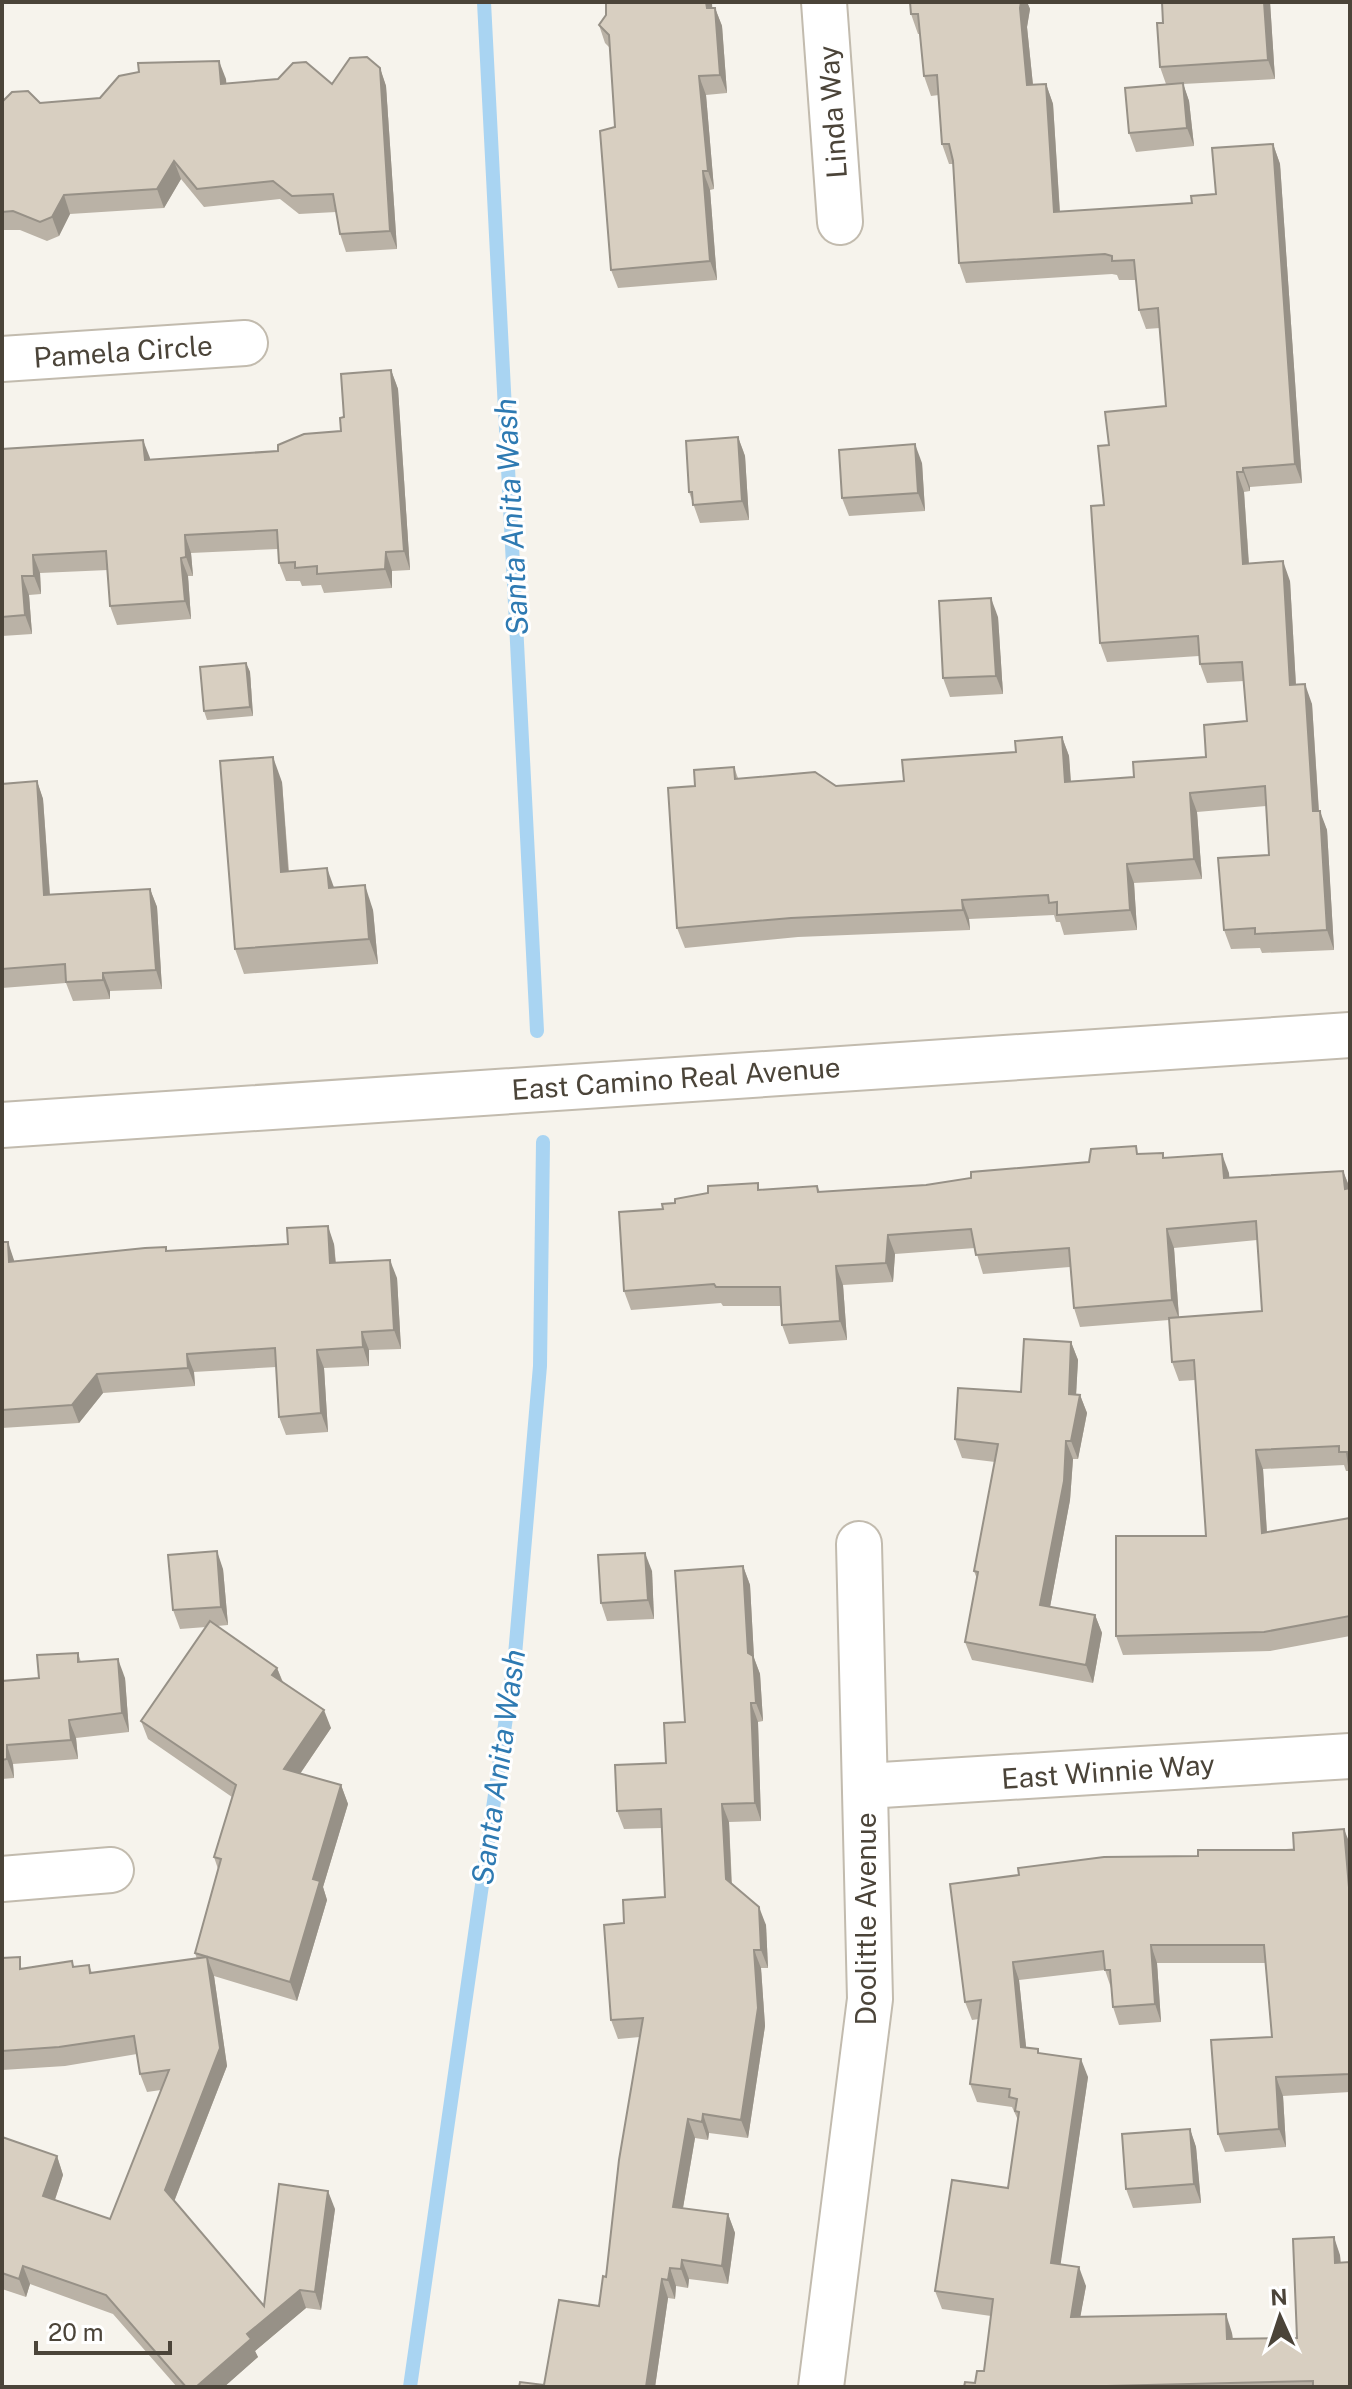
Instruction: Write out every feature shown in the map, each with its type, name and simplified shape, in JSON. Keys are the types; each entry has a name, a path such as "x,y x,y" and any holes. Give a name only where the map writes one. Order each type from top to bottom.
{"street":[{"name":"Linda Way","path":"824,2 840,222"},
{"name":"Pamela Circle","path":"2,359 245,343"},
{"name":"East Camino Real Avenue","path":"2,1125 1350,1035"},
{"name":"Doolittle Avenue","path":"821,2387 870,1999 859,1544"},
{"name":"East Winnie Way","path":"866,1786 1350,1756"},
{"path":"2,1879 111,1870"}],"building":[{"path":"606,2 706,2 707,8 715,8 720,75 699,76 708,171 703,171 710,261 611,270 600,131 615,127 609,35 599,25 606,15"},
{"path":"910,2 1021,2 1027,85 1046,84 1054,212 1192,203 1191,196 1216,194 1212,148 1273,144 1295,464 1243,468 1243,472 1237,472 1243,564 1283,561 1290,685 1305,684 1313,811 1320,811 1327,930 1255,934 1255,928 1224,930 1218,858 1269,855 1265,786 1190,793 1194,859 1127,864 1130,910 1057,915 1057,902 1049,903 1048,895 962,900 963,910 791,918 677,928 668,788 695,786 694,770 734,767 735,779 815,772 836,786 904,781 902,760 1016,752 1015,741 1062,737 1065,782 1134,777 1133,762 1206,757 1204,725 1247,721 1242,662 1200,664 1198,636 1100,643 1091,506 1104,505 1098,446 1109,445 1105,412 1166,406 1158,308 1139,310 1134,260 1112,261 1112,256 1105,254 959,263 953,161 949,144 942,144 937,75 924,76 918,14 911,14"},
{"path":"1162,2 1264,2 1268,60 1160,67 1157,23 1163,23"},
{"path":"367,57 380,68 390,231 340,234 333,194 292,196 273,181 197,189 174,161 157,189 64,195 52,217 40,222 13,211 2,212 2,102 12,92 28,91 40,103 100,98 119,76 139,72 138,63 219,61 221,84 278,79 293,63 306,62 332,84 350,58"},
{"path":"1183,83 1187,128 1129,133 1125,88"},
{"path":"391,370 404,551 386,552 385,569 317,574 317,566 295,568 295,562 279,563 277,530 185,535 186,557 181,558 185,601 110,606 106,551 33,555 34,576 22,576 25,615 2,617 2,449 143,440 145,460 278,451 278,445 304,434 341,431 340,418 344,417 341,374"},
{"path":"738,437 742,501 693,505 692,492 689,492 686,441"},
{"path":"915,444 918,493 842,498 839,450"},
{"path":"991,598 996,676 943,678 939,601"},
{"path":"246,663 250,707 204,711 200,667"},
{"path":"273,757 281,872 327,868 329,888 365,885 369,939 235,949 220,761"},
{"path":"37,781 44,895 150,889 156,970 103,973 103,980 66,982 65,964 2,969 2,784"},
{"path":"1136,1146 1137,1154 1163,1153 1163,1158 1222,1154 1224,1178 1343,1171 1345,1189 1350,1188 1350,1473 1347,1452 1339,1452 1339,1446 1256,1450 1262,1533 1350,1518 1350,1616 1264,1632 1116,1636 1116,1536 1206,1536 1194,1360 1172,1362 1169,1318 1262,1311 1256,1221 1167,1229 1172,1300 1074,1308 1069,1248 976,1255 971,1229 888,1235 886,1263 836,1266 840,1321 782,1325 780,1287 716,1287 714,1284 624,1291 619,1212 663,1209 662,1204 675,1203 675,1199 708,1193 708,1186 758,1183 758,1190 817,1186 818,1192 926,1185 971,1178 971,1172 1089,1162 1091,1149"},
{"path":"328,1226 330,1263 390,1260 394,1330 362,1332 363,1347 317,1350 321,1413 279,1417 275,1348 187,1354 188,1368 97,1374 72,1405 2,1410 2,1242 8,1242 9,1262 145,1248 166,1247 166,1251 288,1244 287,1228"},
{"path":"1024,1339 1071,1342 1069,1394 1080,1395 1071,1441 1066,1441 1064,1481 1040,1605 1095,1615 1086,1665 965,1642 978,1572 974,1571 998,1444 955,1439 958,1388 1021,1392"},
{"path":"217,1551 221,1607 173,1610 168,1555"},
{"path":"645,1553 648,1600 601,1603 598,1555"},
{"path":"743,1566 748,1653 753,1656 756,1703 751,1703 755,1803 722,1804 726,1879 759,1907 761,1950 754,1950 758,2008 741,2120 703,2114 702,2122 688,2119 673,2207 728,2214 722,2266 682,2260 681,2269 670,2268 668,2280 662,2279 646,2387 519,2387 520,2382 544,2385 559,2300 599,2306 603,2276 606,2277 619,2160 643,2018 611,2020 604,1925 624,1923 623,1900 665,1897 661,1809 617,1811 615,1765 666,1763 664,1723 685,1722 675,1571"},
{"path":"210,1621 277,1668 272,1675 324,1710 284,1769 341,1785 313,1879 320,1881 290,1982 195,1953 221,1859 214,1857 236,1785 141,1721"},
{"path":"78,1653 78,1662 118,1659 122,1713 69,1720 71,1740 7,1745 7,1759 2,1760 2,1681 39,1678 37,1655"},
{"path":"1344,1829 1350,1899 1350,2074 1276,2077 1279,2129 1218,2134 1211,2040 1272,2037 1264,1945 1151,1945 1155,2004 1113,2007 1110,1970 1105,1970 1103,1951 1013,1962 1021,2047 1038,2049 1038,2053 1081,2059 1051,2263 1079,2267 1071,2317 1226,2314 1227,2339 1297,2338 1293,2239 1334,2237 1335,2263 1350,2262 1350,2387 1313,2387 1313,2381 964,2387 965,2382 975,2383 977,2371 984,2371 993,2299 935,2291 952,2180 1008,2188 1019,2112 1015,2111 1017,2099 1009,2097 1010,2089 970,2084 981,2000 965,2002 950,1884 1019,1875 1018,1868 1104,1857 1198,1856 1198,1850 1294,1850 1293,1833"},
{"path":"20,1957 20,1969 72,1961 73,1967 89,1965 90,1973 207,1957 220,2048 165,2190 264,2306 279,2184 328,2191 315,2292 300,2290 247,2334 251,2339 196,2387 186,2387 106,2295 23,2266 19,2279 2,2273 2,2137 57,2156 43,2196 110,2219 169,2070 140,2074 134,2036 59,2047 2,2051 2,1958"},
{"path":"1190,2129 1194,2184 1126,2189 1122,2134"}],"waterway":[{"name":"Santa Anita Wash","path":"484,2 537,1031"},
{"name":"Santa Anita Wash","path":"410,2387 515,1655 540,1366 543,1142"}]}
